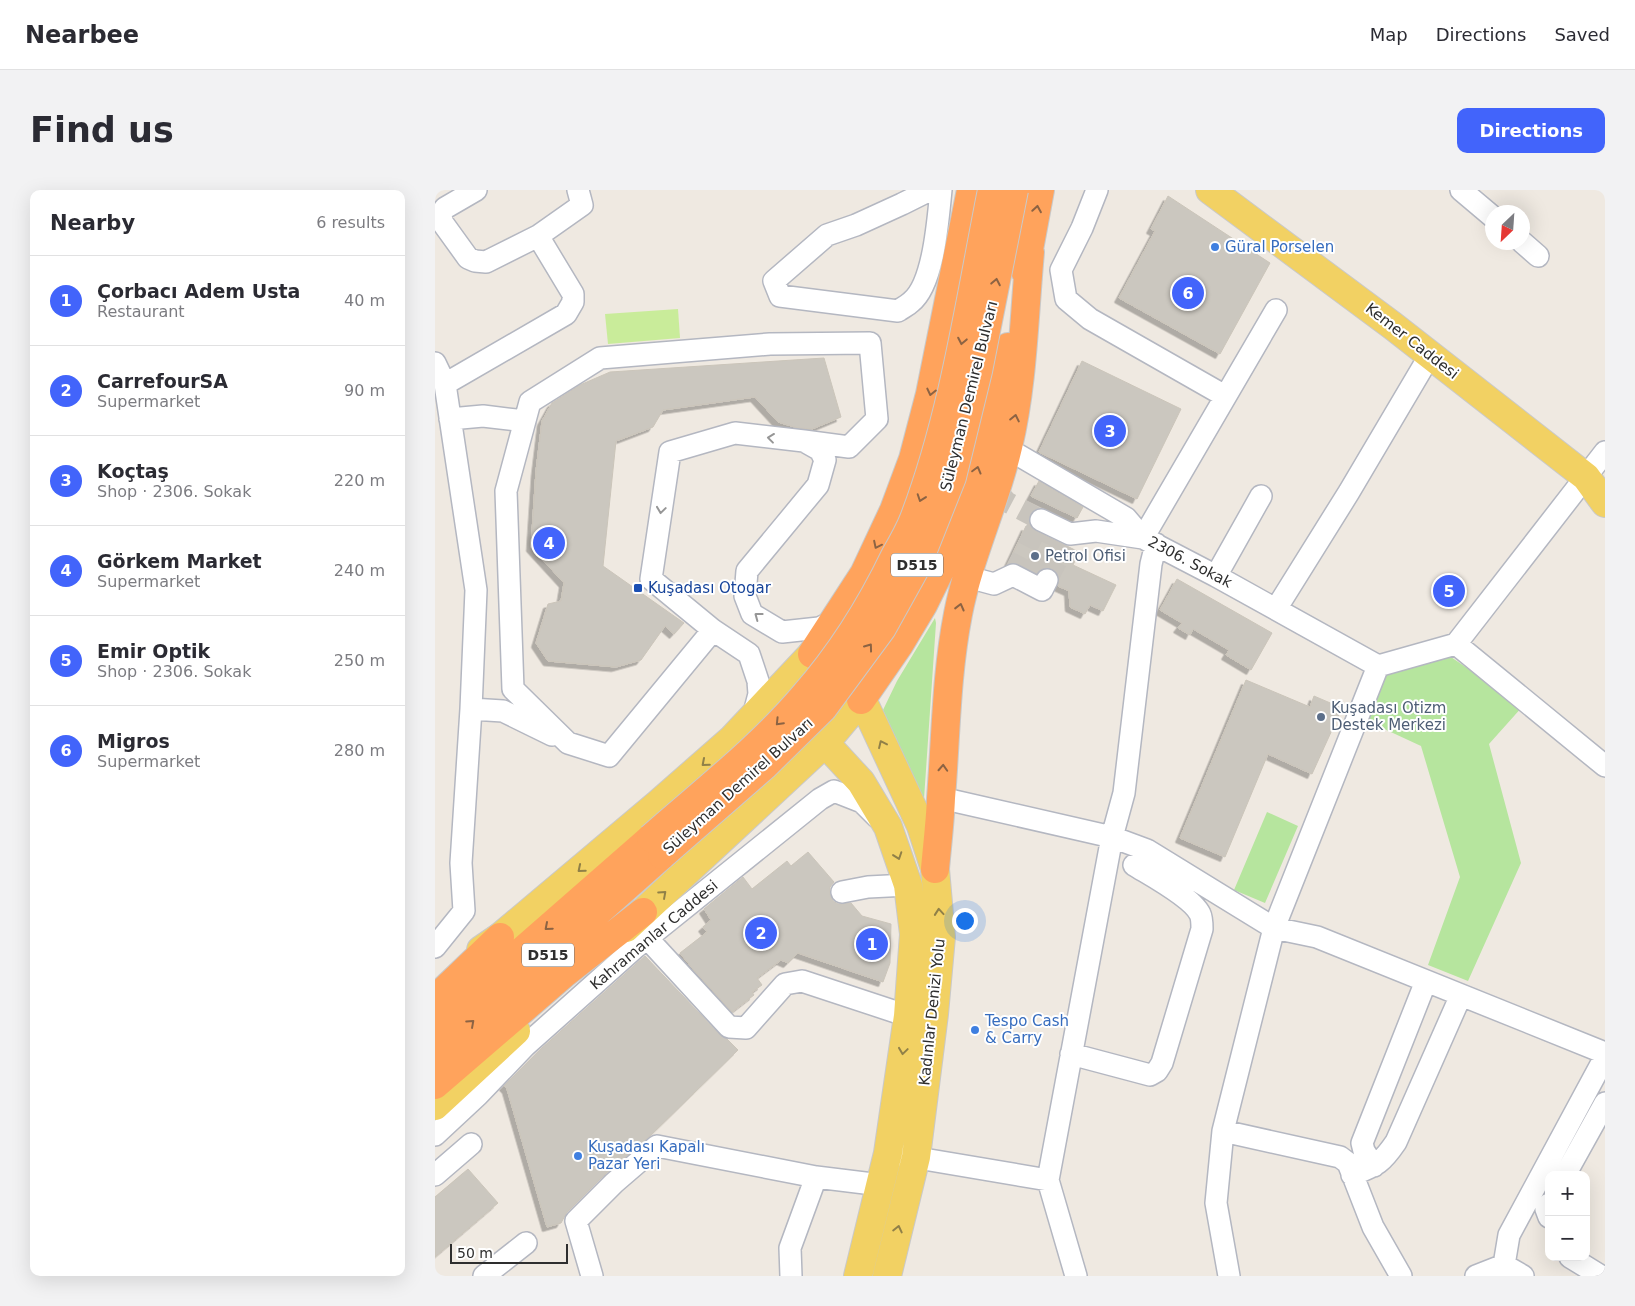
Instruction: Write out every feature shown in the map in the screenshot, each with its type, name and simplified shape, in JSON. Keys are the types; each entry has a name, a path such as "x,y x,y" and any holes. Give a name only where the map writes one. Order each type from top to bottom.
{"highway":[{"path":"811,655 864,574 894,510 913,459 931,394 971,190"},
{"name":"Süleyman Demirel Bulvarı","path":"435,1056 656,846 752,750 804,696 846,642 885,577 913,521 933,464 957,366 992,190"},
{"name":"Süleyman Demirel Bulvarı","path":"435,1027 656,846 764,766 823,708 882,628 917,565 952,477 978,371 1014,190"},
{"path":"861,700 899,646 923,605 955,540 972,491 998,390 1030,252 1040,190"},
{"path":"935,869 949,661 958,613 1008,449 1017,406 1030,252"},
{"path":"864,574 868,594 876,605 885,610 898,614 911,611 923,605"},
{"path":"435,1085 565,973 645,925"},
{"path":"435,1000 500,937"}],"main road":[{"name":"Kemer Caddesi","path":"1210,190 1393,326 1586,477 1605,503"},
{"name":"Kadınlar Denizi Yolu","path":"811,655 825,657 844,670 853,680 921,826 935,869 941,936 934,1014 916,1157 887,1276"},
{"path":"435,983 500,937 733,739 811,655"},
{"name":"Kadınlar Denizi Yolu","path":"783,686 807,713 825,743 861,782 888,828 907,885 914,934 908,1016 888,1153 858,1276"},
{"path":"435,1106 645,925 693,867 825,743 861,700"},
{"path":"790,776 818,763 837,769 867,793"}],"street":[{"path":"476,190 445,208 441,214 442,222 468,258 486,262 538,236 582,205 578,190"},
{"path":"930,190 856,225 827,235 774,281 779,296 898,311 912,302 923,286 931,263 941,190"},
{"path":"1097,190 1061,270 1066,299 1090,319 1225,396"},
{"path":"1461,190 1485,210"},
{"path":"445,384 566,314 573,302 573,294 538,236"},
{"path":"1530,249 1538,256"},
{"path":"1076,1276 1048,1180 1111,836 1124,793 1151,564 1149,541 1225,396 1275,310"},
{"path":"503,711 513,688 506,491 530,402 600,358 770,344 870,344 877,419 849,447 747,571 745,596 752,614 783,632 811,655"},
{"path":"1276,608 1349,492 1430,355"},
{"path":"435,363 445,384 476,590 471,709 461,863 464,911 435,947"},
{"path":"451,419 483,416 525,421"},
{"path":"783,686 773,679 749,654 713,630 651,579 670,452 735,433 849,447"},
{"path":"804,441 820,450 825,460 818,485"},
{"name":"2306. Sokak","path":"1008,449 1125,518 1149,541 1276,608 1378,666"},
{"path":"1229,1276 1216,1203 1223,1131 1274,928 1378,666 1456,644 1605,452"},
{"path":"1216,576 1261,496"},
{"path":"1056,533 1096,531 1149,541"},
{"path":"968,577 994,584 1013,576 1036,579"},
{"path":"783,632 819,628 834,621"},
{"path":"471,709 503,711 568,743 609,756 713,630"},
{"path":"1456,644 1605,766"},
{"path":"733,739 753,717 759,694 758,681 749,654"},
{"path":"513,688 568,743"},
{"name":"Kahramanlar Caddesi","path":"435,1135 478,1095 645,925 716,884 820,799 834,791 861,802 888,828"},
{"path":"941,798 1111,836 1147,850 1274,928 1317,937 1605,1055 1509,1235 1504,1265"},
{"path":"1071,1054 1150,1075 1157,1071 1162,1063 1202,929 1202,918 1197,908 1189,900 1134,865"},
{"path":"842,892 865,881 907,885"},
{"path":"645,925 729,1027 746,1028 785,984 802,981 908,1016"},
{"path":"1375,1166 1363,1151 1362,1143 1426,981"},
{"path":"1352,1175 1375,1166 1385,1158 1396,1142 1461,995"},
{"path":"1568,1171 1599,1129 1605,1103"},
{"path":"1223,1131 1340,1157 1348,1163 1373,1227 1401,1276"},
{"path":"435,1175 471,1144"},
{"path":"592,1276 576,1221 614,1183 657,1146 816,1177 881,1185"},
{"path":"888,1153 1048,1180"},
{"path":"791,1276 790,1248 816,1177"},
{"path":"484,1276 526,1243"},
{"path":"1577,1261 1601,1276"},
{"path":"1476,1276 1504,1265"},
{"path":"1504,1265 1523,1276"}],"green space":[{"path":"678,309 680,338 608,344 605,314"},
{"path":"935,618 924,799 883,710 897,681"},
{"path":"1445,653 1523,706 1489,744 1521,863 1468,981 1428,965 1460,877 1421,746 1367,721 1389,668"},
{"path":"1267,812 1298,826 1265,903 1234,890"}],"building":[{"path":"1168,196 1270,263 1220,354 1119,298 1155,231 1151,229"},
{"path":"824,358 841,417 812,429 798,428 778,422 755,397 663,410 653,427 616,441 603,566 684,623 674,634 665,626 641,660 616,667 548,661 536,643 548,604 561,601 564,583 531,547 536,471 542,421 552,403 580,385 610,372"},
{"path":"1082,361 1181,409 1137,499 1039,452"},
{"path":"1039,481 1083,507 1077,518 1031,496"},
{"path":"1026,526 1079,552 1073,565 1116,585 1103,611 1090,605 1085,614 1070,607 1069,591 1058,586 1058,574 1053,569 1041,569 1037,573 1019,564 1009,562"},
{"path":"1177,579 1272,633 1251,670 1226,655 1229,650 1193,629 1190,635 1178,628 1182,623 1160,610"},
{"path":"1246,680 1310,707 1314,696 1342,708 1312,774 1268,754 1225,857 1180,838"},
{"path":"808,852 834,882 830,887 833,901 838,904 851,903 862,916 891,924 890,963 883,982 798,953 788,963 781,960 757,978 762,985 752,992 754,995 732,1012 680,953 707,932 703,927 711,920 704,909 743,877 752,889 787,861 791,866"},
{"name":"Kuşadası Kapalı Pazar Yeri","path":"645,956 720,1035 738,1050 650,1136 605,1174 567,1212 561,1223 547,1227 507,1089 504,1086 542,1048"},
{"path":"468,1169 498,1203 435,1257 435,1197"}],"tunnel":[{"path":"996,490 1007,502 1041,520 1013,575"},
{"path":"1033,573 1050,538"},
{"path":"1047,580 1065,545"}],"place":[{"name":"Güral Porselen","path":"1215,247"},
{"name":"Migros","path":"1188,293"},
{"name":"Koçtaş","path":"1110,431"},
{"name":"Görkem Market","path":"549,543"},
{"name":"Petrol Ofisi","path":"1035,556"},
{"name":"Kuşadası Otogar","path":"638,588"},
{"name":"Emir Optik","path":"1449,591"},
{"name":"Kuşadası Otizm Destek Merkezi","path":"1321,717"},
{"name":"CarrefourSA","path":"761,933"},
{"name":"Çorbacı Adem Usta","path":"872,944"},
{"name":"Tespo Cash & Carry","path":"975,1030"},
{"name":"Kuşadası Kapalı Pazar Yeri","path":"578,1156"}]}
